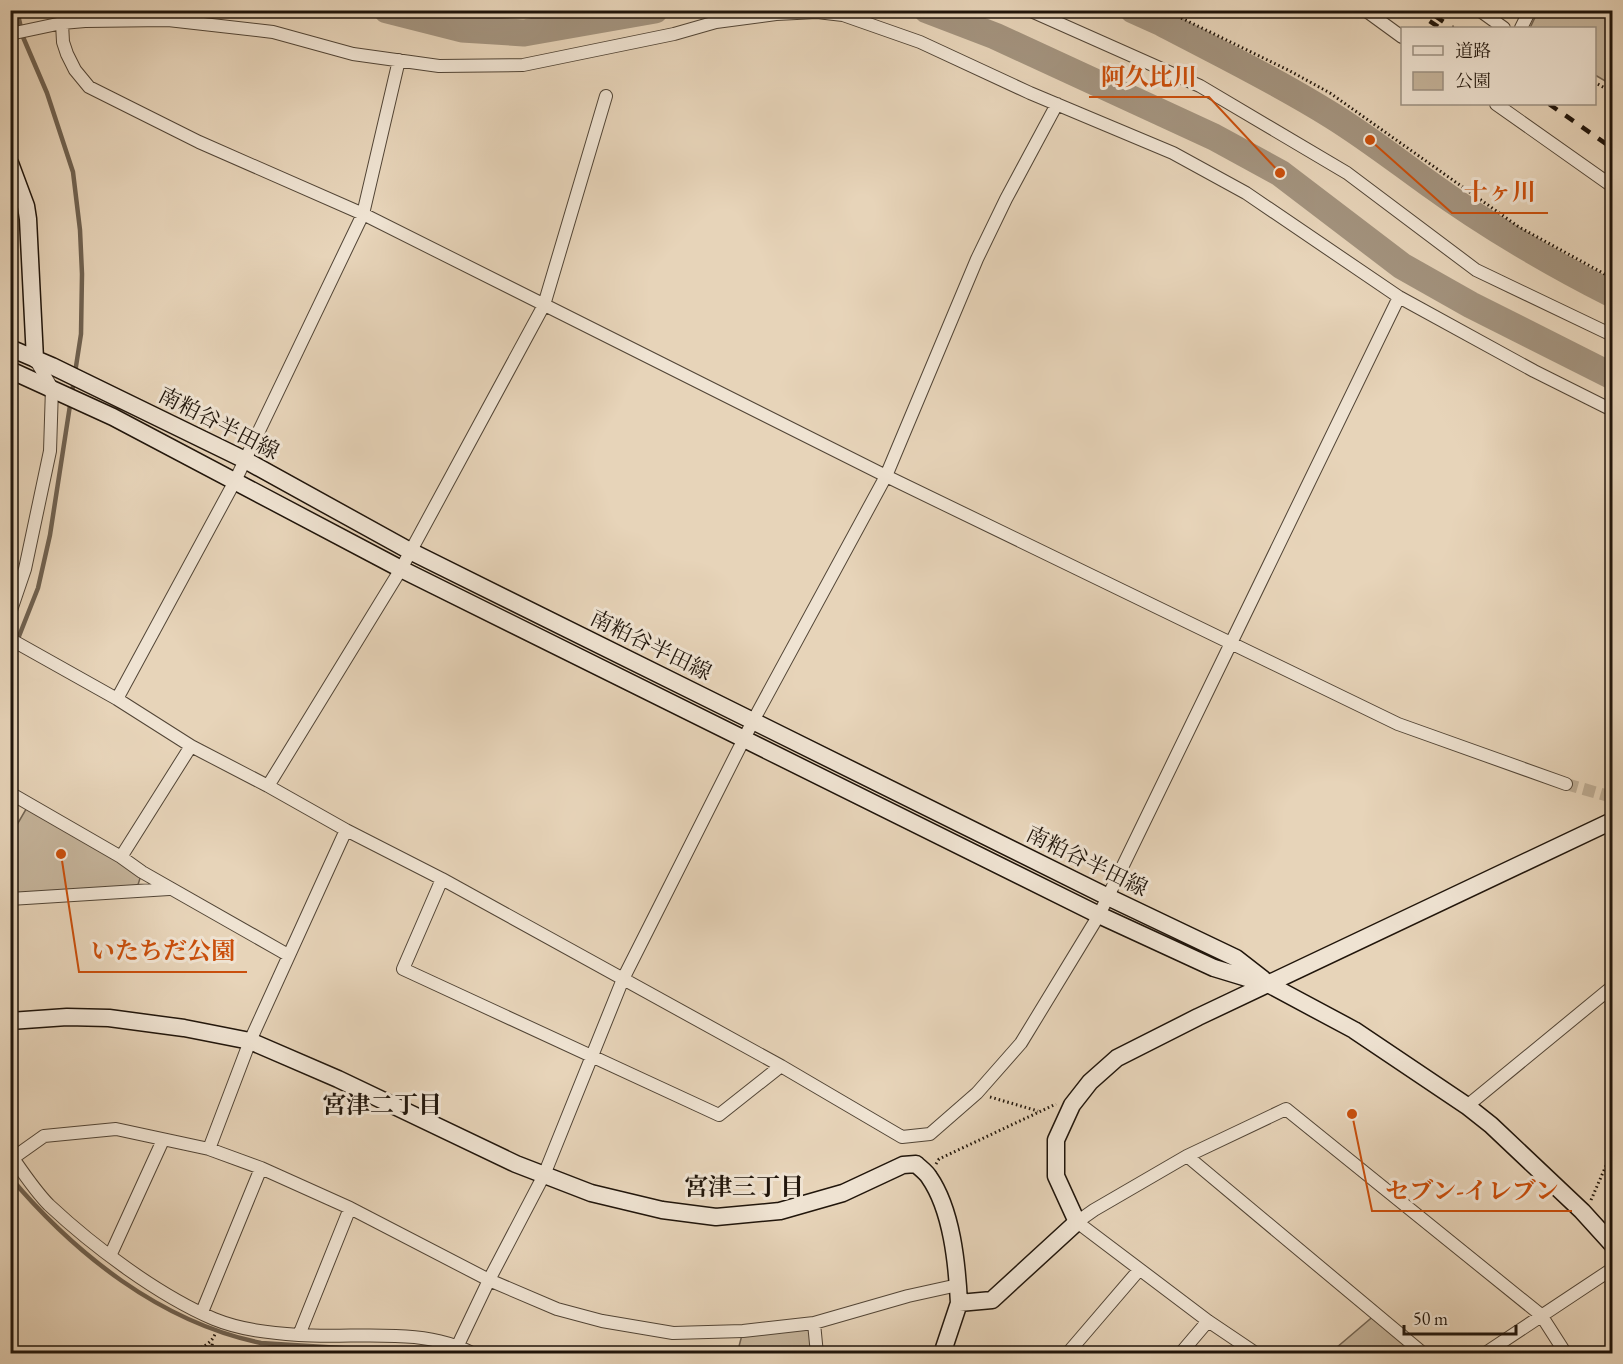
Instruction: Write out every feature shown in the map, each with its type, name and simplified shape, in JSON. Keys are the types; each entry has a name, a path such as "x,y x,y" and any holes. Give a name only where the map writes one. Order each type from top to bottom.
{"main road":[{"path":"10,163 26,206 28,219 35,359"},
{"name":"南粕谷半田線","path":"10,348 122,399 244,460 410,551 1108,897 1236,958 1270,985"},
{"name":"南粕谷半田線","path":"10,370 113,417 401,569 1099,915 1214,968 1270,985"},
{"path":"959,1303 992,1300 1077,1222 1056,1176 1056,1140 1072,1105 1090,1082 1117,1058 1198,1017 1270,985 1612,821"},
{"path":"1270,985 1354,1030 1467,1106 1491,1125 1582,1211 1612,1244"},
{"path":"10,1021 67,1017 109,1018 163,1024 250,1041 338,1079 516,1164 601,1196 662,1210 716,1217 780,1211 843,1193 903,1165 916,1164 929,1177 946,1213 957,1266 959,1303 942,1353"}],"street":[{"path":"1029,10 1200,86 1347,173 1476,270 1612,334"},
{"path":"1365,10 1401,36"},
{"path":"1479,10 1503,27"},
{"path":"1522,27 1530,10"},
{"path":"10,34 85,21 168,20 255,29 353,54 439,66 523,64 674,34 716,22 776,14 817,12 843,15 920,42 1173,153 1246,192 1399,297 1534,371 1612,410"},
{"path":"60,24 67,54 75,70 89,87 199,142 363,214 886,476 1398,724 1566,784"},
{"path":"117,699 235,480 363,214 399,60"},
{"path":"268,786 401,569 544,305 606,96"},
{"path":"458,1345 544,1175 623,979 753,721 886,476 977,259 1057,104"},
{"path":"1497,105 1612,186"},
{"path":"10,639 117,699 191,746 442,879 781,1066 902,1137 930,1134 977,1093 1021,1043 1099,915 1399,297"},
{"path":"10,613 25,569 50,450 52,388 35,359"},
{"path":"121,857 191,746"},
{"path":"10,793 288,955"},
{"path":"209,1149 250,1041 346,830"},
{"path":"442,879 403,969 719,1115 781,1066"},
{"path":"10,899 171,888"},
{"path":"1467,1106 1612,987"},
{"path":"1257,1353 1208,1322 1077,1222 1188,1156 1286,1109 1541,1315 1566,1353"},
{"path":"474,1353 458,1345 407,1336 299,1335 252,1331 214,1319 150,1284 110,1256 48,1204 11,1156 44,1136 116,1129 209,1149 261,1168 350,1208 489,1280 558,1309 602,1321 673,1333 743,1331 814,1323 908,1296 958,1285"},
{"path":"110,1256 163,1140"},
{"path":"1188,1156 1424,1353"},
{"path":"202,1312 261,1168"},
{"path":"299,1335 350,1208"},
{"path":"1484,1353 1612,1269"},
{"path":"1067,1353 1139,1270"},
{"path":"1180,1353 1208,1322"},
{"path":"814,1323 818,1353"}],"path":[{"path":"1165,10 1330,93 1518,227 1612,278"},
{"path":"1596,83 1612,92"},
{"path":"977,1093 1040,1112"},
{"path":"929,1177 939,1159 1060,1102 1072,1105"},
{"path":"1582,1211 1589,1204 1612,1152"},
{"path":"210,1353 215,1335"},
{"path":"184,1353 202,1347 213,1340"},
{"path":"268,1348 269,1353"}],"green space":[{"path":"1538,11 1595,11 1612,19 1612,85 1596,76 1596,27 1530,27"},
{"path":"29,804 142,872 136,891 11,899 11,835"},
{"path":"1376,1314 1424,1354 1329,1354"},
{"path":"814,1323 817,1353 737,1354 743,1331"}],"waterway":[{"path":"10,659 38,588 50,535 81,334 82,274 80,230 73,172 47,93 23,37 17,10"},
{"path":"387,10 462,29 524,33 655,10"},
{"path":"927,10 995,36 1214,137 1280,173 1402,266 1471,305 1612,376"},
{"path":"1133,10 1226,56 1311,103 1356,131 1450,199 1495,228 1612,294"},
{"path":"10,1177 35,1205 91,1258 154,1302 188,1319 224,1333 261,1343 437,1354"}],"tunnel":[{"path":"1566,784 1612,797"}],"railway":[{"path":"1413,10 1438,27"},
{"path":"1435,16 1452,27"},
{"path":"1550,105 1612,148"}],"place":[{"name":"十ヶ川","path":"1370,140"},
{"name":"阿久比川","path":"1280,173"},
{"name":"いたちだ公園","path":"61,854"},
{"name":"セブン-イレブン","path":"1352,1114"}],"district":[{"name":"宮津二丁目","path":"382,1104"},
{"name":"宮津三丁目","path":"744,1186"}]}
